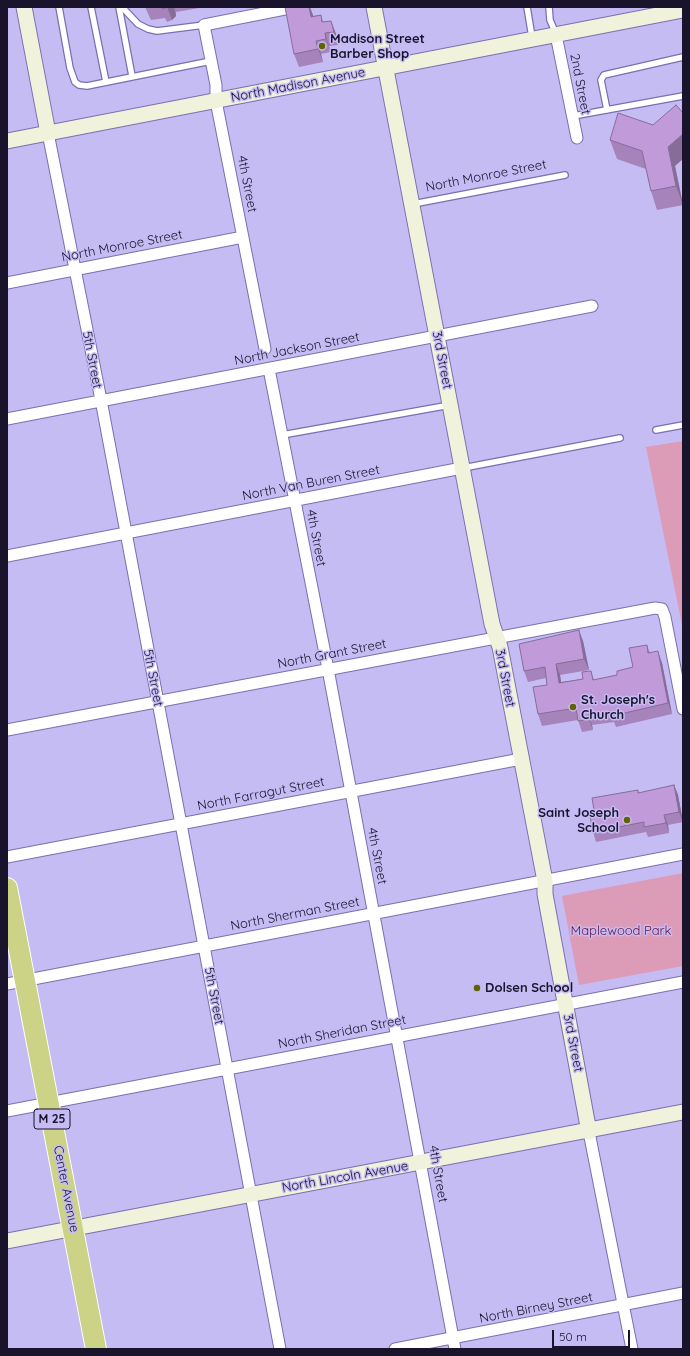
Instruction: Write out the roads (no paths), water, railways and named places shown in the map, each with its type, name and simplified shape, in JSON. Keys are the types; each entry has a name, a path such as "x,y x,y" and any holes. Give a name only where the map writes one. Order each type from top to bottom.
{"highway":[{"name":"Center Avenue","path":"7,888 16,982 49,1103 96,1349"}],"street":[{"name":"5th Street","path":"24,7 74,269 101,400 180,824 205,946 252,1194 280,1349"},
{"path":"204,25 281,8 295,7"},
{"name":"3rd Street","path":"374,7 413,204 462,468 496,638 500,647 545,881 546,894 589,1132 632,1349"},
{"name":"North Madison Avenue","path":"7,141 683,10"},
{"name":"4th Street","path":"204,25 216,85 216,100 265,349"},
{"name":"2nd Street","path":"556,35 577,138"},
{"name":"North Monroe Street","path":"7,282 243,237"},
{"name":"North Jackson Street","path":"7,419 592,306"},
{"name":"4th Street","path":"269,369 422,1163 454,1344"},
{"name":"North Van Buren Street","path":"7,556 462,468"},
{"name":"North Grant Street","path":"7,730 654,608 662,609 665,617 683,709"},
{"name":"North Farragut Street","path":"7,857 521,759"},
{"name":"North Sherman Street","path":"16,982 683,854"},
{"name":"North Sheridan Street","path":"7,1111 397,1035 683,982"},
{"name":"North Lincoln Avenue","path":"7,1242 252,1194 589,1132 683,1112"},
{"name":"North Birney Street","path":"395,1349 454,1344 683,1293"}],"lane":[{"path":"59,7 70,68 75,82 79,85 87,86 211,61"},
{"path":"91,7 106,82"},
{"path":"121,7 132,76"},
{"path":"121,7 132,19 148,29 157,31 204,25"},
{"path":"527,7 533,40"},
{"path":"549,7 550,20 556,35"},
{"path":"607,110 601,80 604,75 683,57"},
{"path":"572,116 683,96"},
{"name":"North Monroe Street","path":"413,204 565,175"},
{"path":"282,435 450,405"},
{"path":"656,430 683,425"},
{"name":"North Van Buren Street","path":"462,468 620,438"}],"place":[{"name":"Madison Street Barber Shop","path":"322,46"},
{"name":"St. Joseph's Church","path":"573,707"},
{"name":"Saint Joseph School","path":"627,820"},
{"name":"Dolsen School","path":"477,988"}],"park label":[{"name":"Maplewood Park","path":"621,931"}]}
